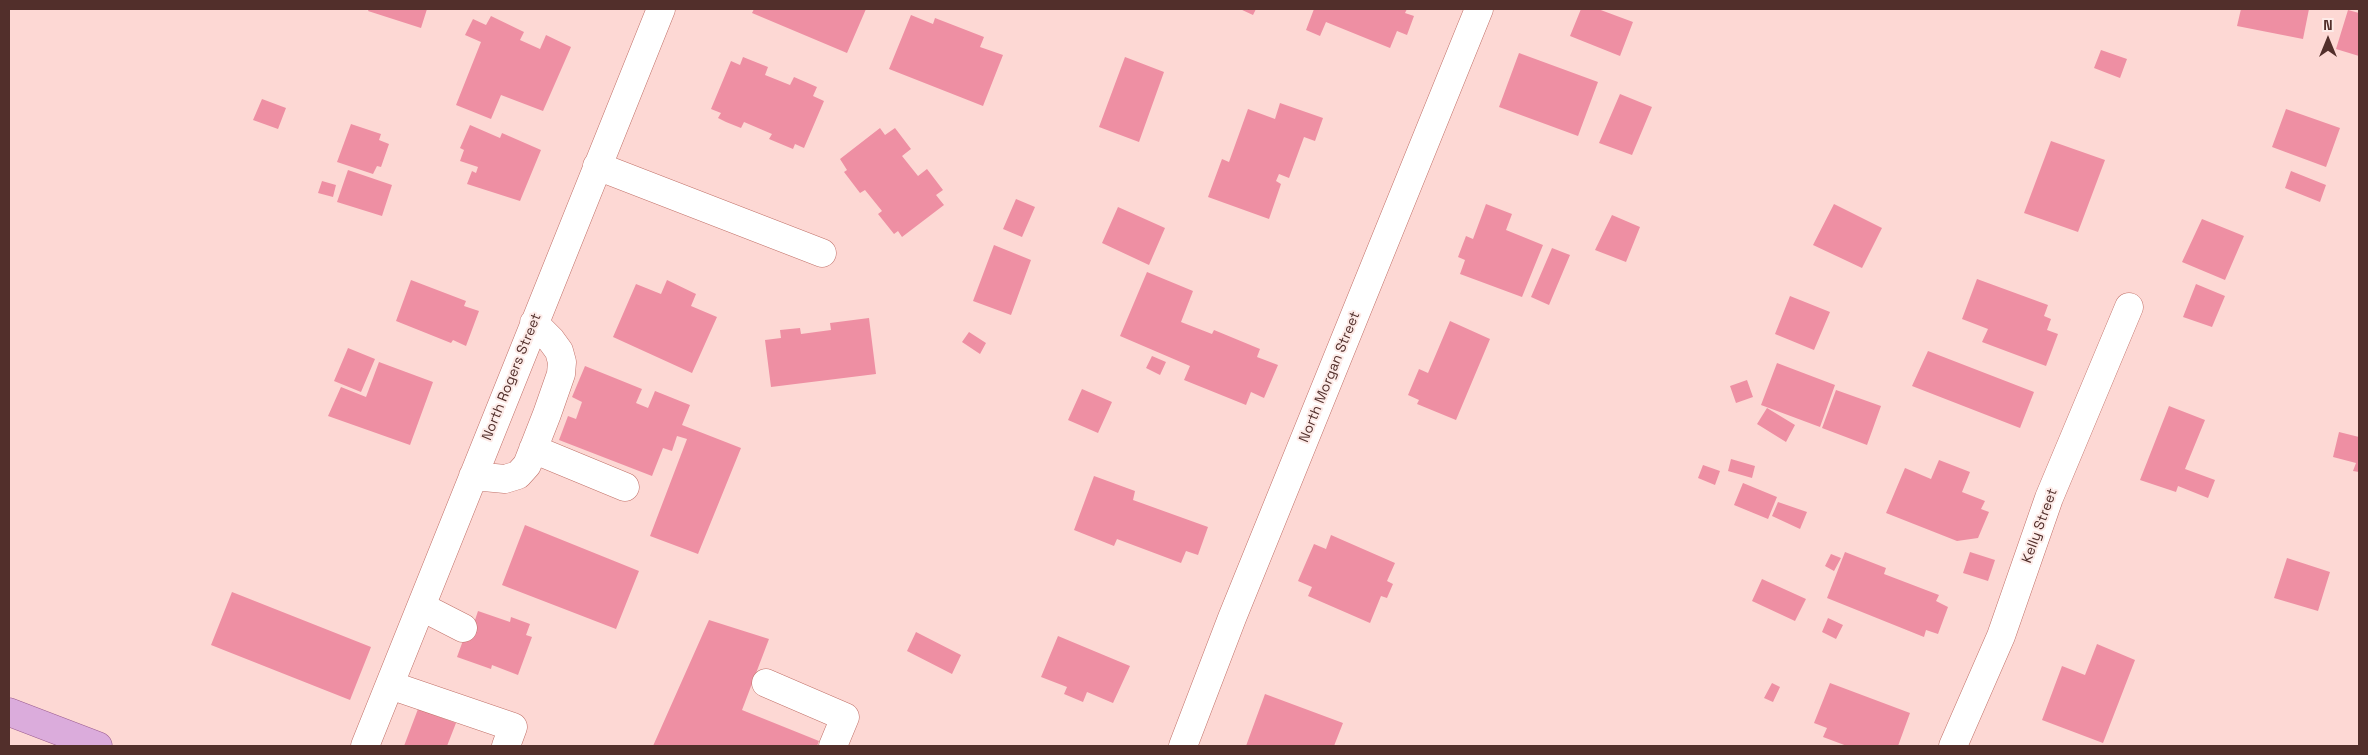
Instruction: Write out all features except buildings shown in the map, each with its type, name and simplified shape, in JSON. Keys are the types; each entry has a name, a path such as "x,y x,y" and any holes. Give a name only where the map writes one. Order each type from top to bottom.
{"main road":[{"path":"9,712 98,746"}],"street":[{"name":"North Rogers Street","path":"365,746 661,9"},
{"name":"North Morgan Street","path":"1183,746 1236,609 1479,9"},
{"path":"597,166 822,253"},
{"name":"Kelly Street","path":"1953,746 2001,636 2049,498 2129,306"},
{"path":"472,476 505,478 518,475 527,465 561,374 562,362 559,351 551,340 534,324"},
{"path":"533,449 625,487"},
{"path":"422,607 463,628"},
{"path":"766,683 845,717 833,746"},
{"path":"390,685 513,727 506,746"}]}
